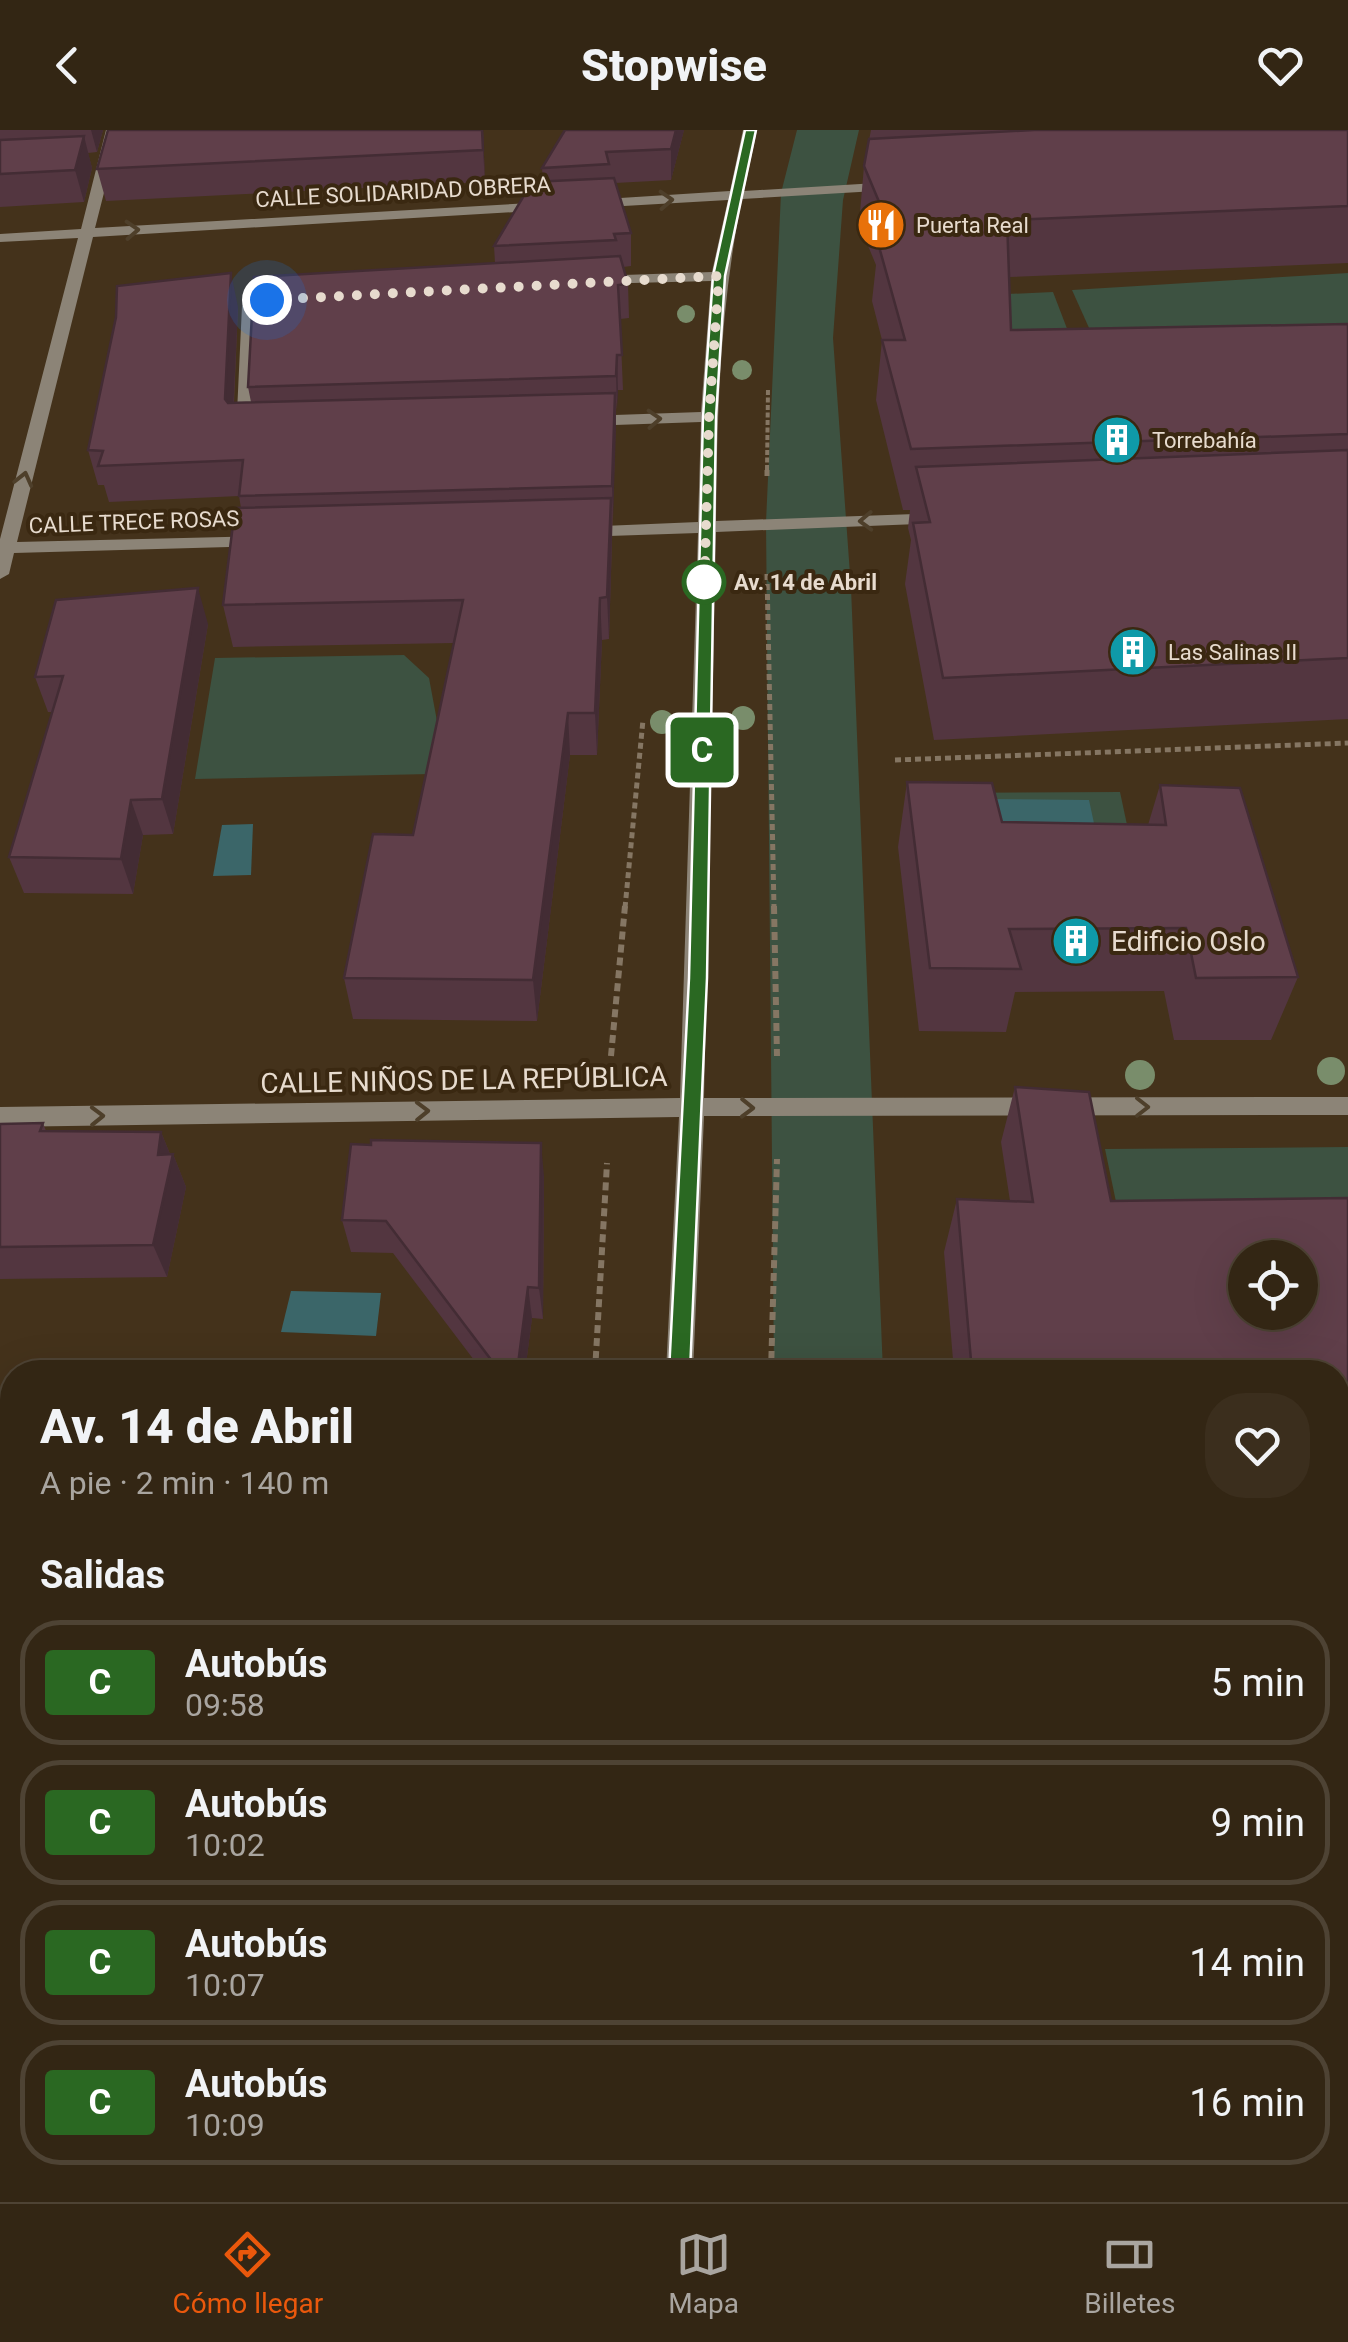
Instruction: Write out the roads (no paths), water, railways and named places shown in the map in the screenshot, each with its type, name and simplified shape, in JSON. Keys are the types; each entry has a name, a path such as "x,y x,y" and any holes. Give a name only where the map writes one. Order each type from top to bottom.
{"street":[{"path":"0,574 88,232 98,160 113,130"},
{"path":"680,1360 693,1107 709,417 719,276 750,130"},
{"name":"CALLE SOLIDARIDAD OBRERA","path":"0,238 919,185"},
{"path":"572,282 719,276"},
{"path":"257,430 242,430 250,306 267,300 305,298"},
{"path":"568,422 709,417"},
{"path":"561,532 958,517"},
{"name":"CALLE TRECE ROSAS","path":"4,548 283,540"},
{"name":"CALLE NIÑOS DE LA REPÚBLICA","path":"0,1117 693,1107 1348,1106"}],"water":[{"path":"976,799 1089,800 1098,842 986,838"},
{"path":"253,824 251,875 213,876 222,825"},
{"path":"291,1291 381,1293 376,1336 281,1332"}],"place":[{"name":"Puerta Real","path":"881,225"},
{"name":"Torrebahía","path":"1117,440"},
{"name":"Av. 14 de Abril","path":"704,582"},
{"name":"Las Salinas II","path":"1133,652"},
{"name":"Edificio Oslo","path":"1076,941"}]}
